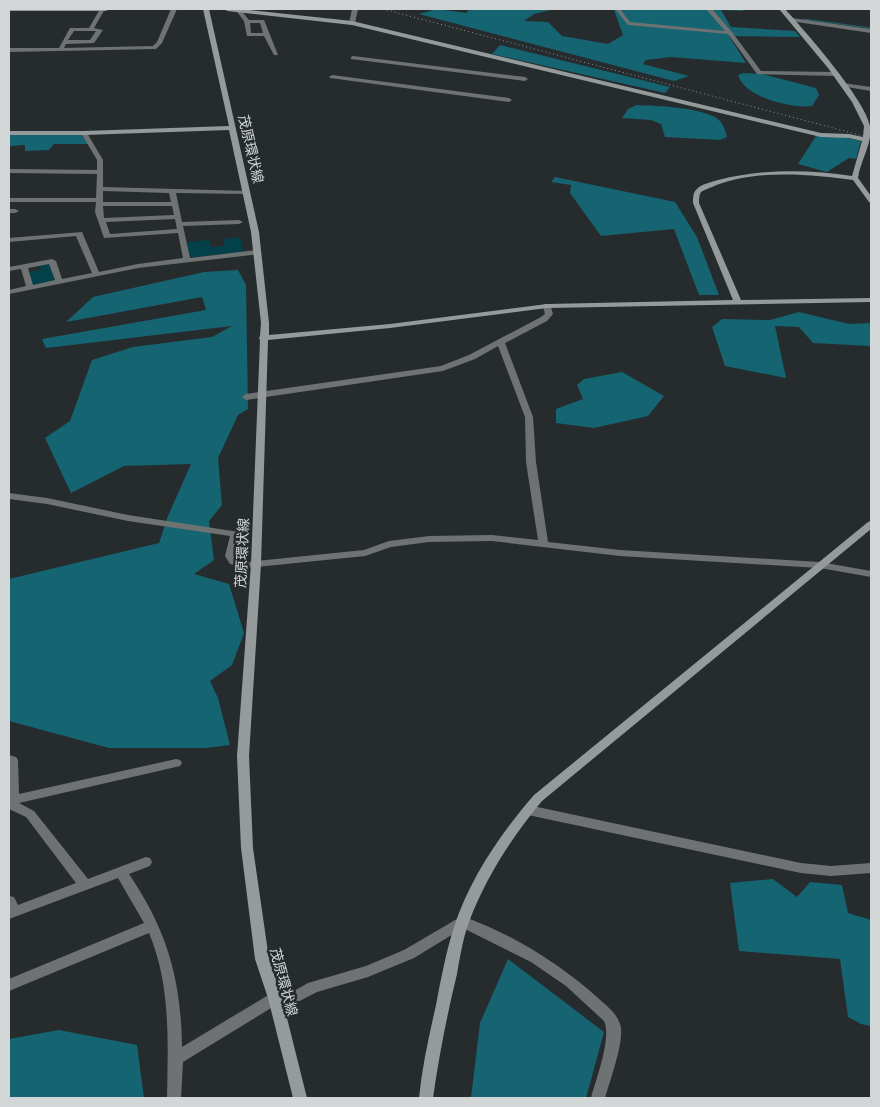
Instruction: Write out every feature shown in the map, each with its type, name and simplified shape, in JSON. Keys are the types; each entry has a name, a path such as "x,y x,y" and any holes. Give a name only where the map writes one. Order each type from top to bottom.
{"street":[{"path":"9,9 106,9"},
{"path":"91,29 102,9"},
{"path":"9,50 154,48 159,43 174,9"},
{"name":"茂原環状線","path":"206,9 258,252 265,323 256,564 243,756 247,848 262,959 275,998 300,1098"},
{"path":"227,9 276,11 352,23 821,135 869,141"},
{"path":"237,9 247,22 249,35 266,34"},
{"path":"352,23 355,9"},
{"path":"618,9 628,23 730,33"},
{"path":"709,9 730,33 759,73 835,74"},
{"path":"782,9 835,74 866,122 869,141 855,178"},
{"path":"792,20 871,31"},
{"path":"247,22 262,21 276,54"},
{"path":"60,50 72,29 100,30 92,42 65,42"},
{"path":"353,58 525,79"},
{"path":"332,77 510,100"},
{"path":"843,85 871,89"},
{"path":"9,133 84,133 232,128"},
{"path":"84,133 95,149 101,172 100,202 106,236 179,224"},
{"path":"9,171 101,172"},
{"path":"738,302 696,203 696,196 699,190 736,179 804,173 855,178 871,201"},
{"path":"100,189 246,192"},
{"path":"172,191 187,260"},
{"path":"9,200 175,204"},
{"path":"102,220 179,224 238,222"},
{"path":"9,240 79,234 96,273"},
{"path":"9,292 96,273 258,252"},
{"path":"9,269 52,261 59,281"},
{"path":"24,266 30,287"},
{"path":"263,338 390,326 547,306 871,300"},
{"path":"246,397 428,371 472,357 501,343 544,319 549,314 547,306"},
{"path":"501,343 529,417 532,462 544,544"},
{"path":"9,496 47,501 128,518 236,534 230,556 234,562 247,565 365,553 389,544 429,539 492,538 620,553 820,564 871,574"},
{"path":"426,1098 434,1039 462,922 484,874 499,849 528,810 538,798 820,564 871,524"},
{"path":"9,759 12,760 13,806 30,814 85,885"},
{"path":"12,800 176,763"},
{"path":"528,810 800,868 832,871 871,868"},
{"path":"11,909 85,885 146,862"},
{"path":"121,872 150,926 164,957 177,1058 174,1098"},
{"path":"177,1058 275,998 286,1002 313,987 388,963 409,954 462,922"},
{"path":"462,922 514,946 542,962 571,982 609,1017 614,1027 613,1042 598,1098"},
{"path":"9,985 150,926"}],"shaded area":[{"path":"437,9 466,13 470,9 555,9 534,14 524,21 548,22 562,36 608,44 623,35 614,10 611,9 742,9 743,11 721,10 731,27 795,31 800,37 729,36 746,63 671,57 646,60 643,64 689,76 674,81 419,14"},
{"path":"500,45 670,87 665,93 492,54"},
{"path":"743,73 762,74 816,88 819,95 812,106 793,106 770,100 749,90 742,83 738,75"},
{"path":"637,105 676,108 707,114 720,121 727,137 720,140 665,137 661,124 651,120 622,118 628,109"},
{"path":"9,135 82,135 88,144 54,144 49,150 25,151 25,145 10,146 9,149"},
{"path":"816,136 838,136 861,141 856,159 849,158 827,172 798,164"},
{"path":"555,177 675,202 697,237 719,295 699,295 674,229 601,236 570,193 571,185 551,182"},
{"path":"240,237 243,251 187,258 187,242 209,240 211,247 225,246 223,239"},
{"path":"49,262 57,279 32,286 28,272 41,270 39,264"},
{"path":"238,270 246,285 248,409 238,415 218,458 222,505 209,521 214,560 194,574 229,584 244,633 232,665 210,681 218,698 230,745 206,748 109,748 9,721 9,579 159,543 168,516 191,464 124,466 71,493 45,438 70,421 92,360 133,347 212,337 232,326 46,348 42,339 206,310 202,297 66,322 93,297 204,272"},
{"path":"799,312 849,324 871,323 871,346 813,343 799,327 775,326 786,378 725,366 712,327 722,319 770,320"},
{"path":"622,372 664,396 648,416 594,428 556,423 556,409 583,399 577,385 584,379"},
{"path":"773,879 797,897 810,882 842,885 848,913 871,920 871,1026 861,1024 848,1017 840,959 739,951 730,883"},
{"path":"508,959 604,1032 586,1098 471,1098 480,1023"},
{"path":"59,1030 137,1045 144,1098 9,1098 9,1039"}],"waterway":[{"path":"804,19 871,28"}],"railway":[{"path":"383,9 871,138"}]}
